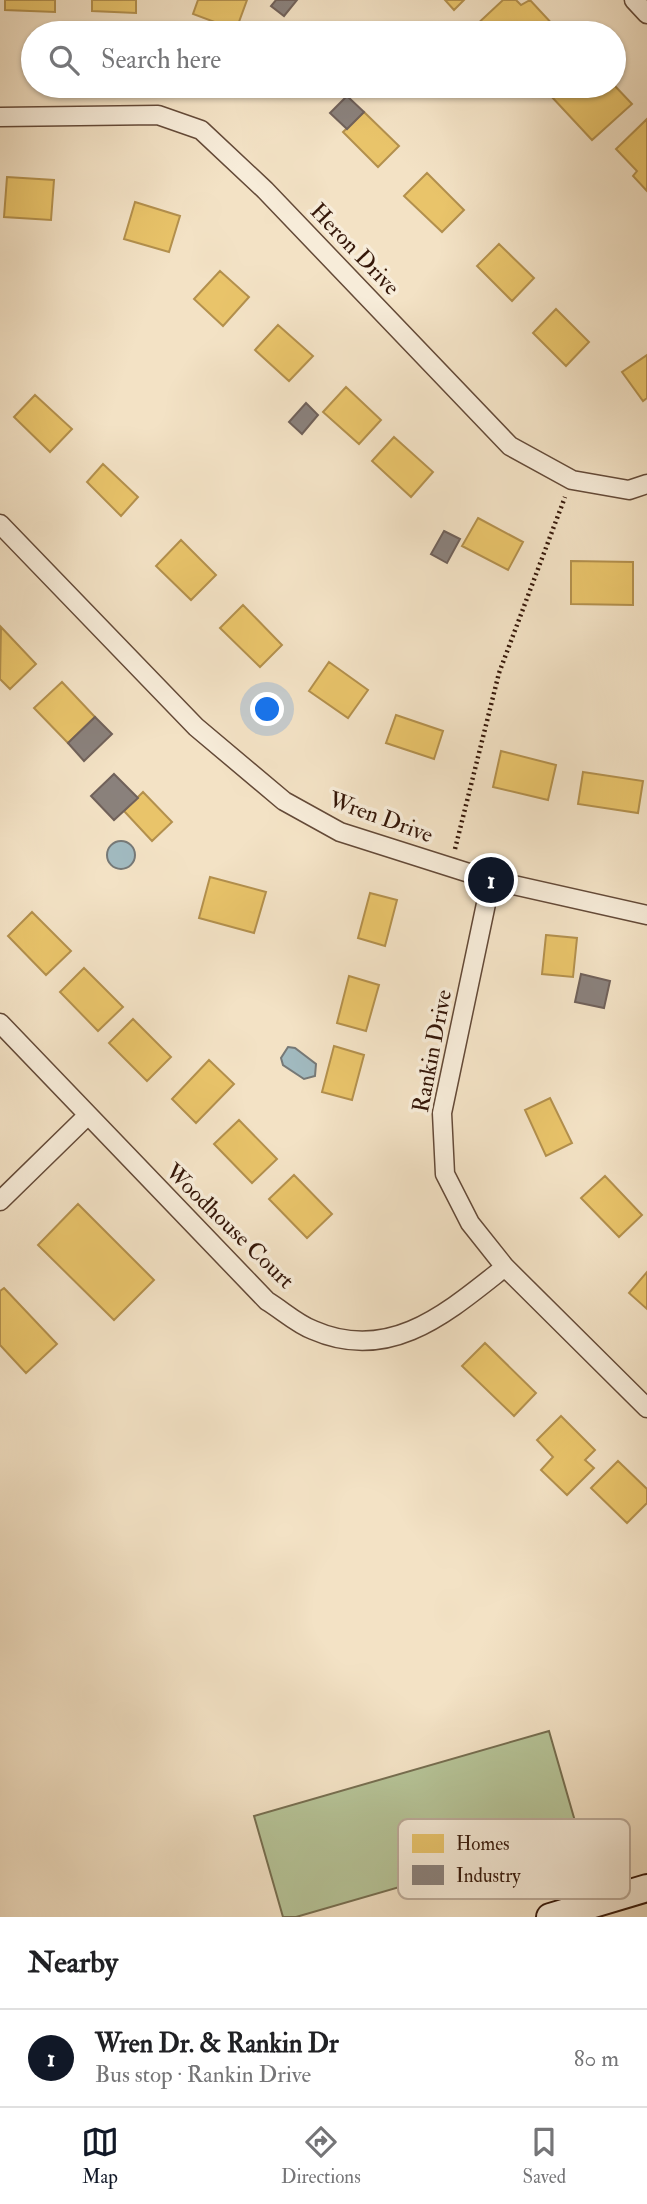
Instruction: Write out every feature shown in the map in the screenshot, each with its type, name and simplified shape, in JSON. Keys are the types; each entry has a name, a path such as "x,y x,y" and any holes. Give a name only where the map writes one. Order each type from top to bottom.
{"main road":[{"path":"630,1893 647,1888"},
{"path":"550,1917 610,1899"}],"street":[{"path":"634,0 647,14"},
{"name":"Heron Drive","path":"0,117 158,115 201,130 265,190 510,446 572,480 629,490 647,484"},
{"name":"Wren Drive","path":"0,524 196,727 285,801 340,832 491,880 647,915"},
{"name":"Rankin Drive","path":"491,880 442,1112 445,1174 470,1223 505,1267 647,1408"},
{"name":"Woodhouse Court","path":"0,1023 267,1301 313,1331 361,1341 404,1335 444,1315 505,1267"},
{"path":"0,1201 87,1116"}],"path":[{"path":"450,867 499,673 572,480"}],"green space":[{"path":"549,1731 574,1819 398,1819 398,1887 296,1917 283,1917 254,1816"}],"water":[{"path":"121,841 131,845 135,855 131,865 121,869 111,865 107,855 111,845"},
{"path":"288,1047 295,1048 316,1064 315,1076 304,1079 283,1065 281,1058"}],"building: Homes":[{"path":"5,0 55,0 55,12 5,10"},
{"path":"92,0 136,0 136,13 92,11"},
{"path":"198,0 247,0 239,21 212,21 193,14"},
{"path":"445,0 464,0 454,10"},
{"path":"503,0 516,0 521,5 530,0 549,21 480,21"},
{"path":"553,98 626,98 632,104 592,140"},
{"path":"364,112 399,146 378,167 343,132"},
{"path":"647,119 647,191 633,176 637,171 616,149"},
{"path":"427,173 464,210 442,232 404,196"},
{"path":"7,177 54,180 51,220 4,217"},
{"path":"135,202 180,216 169,252 124,239"},
{"path":"499,244 534,278 512,301 477,266"},
{"path":"220,271 249,297 223,326 194,299"},
{"path":"556,309 589,342 566,366 533,333"},
{"path":"278,325 313,356 289,381 255,350"},
{"path":"647,355 647,398 643,401 622,372"},
{"path":"346,387 381,420 359,444 323,412"},
{"path":"35,395 72,429 50,452 14,417"},
{"path":"394,437 433,472 411,497 372,461"},
{"path":"103,464 138,497 121,516 87,482"},
{"path":"478,518 523,542 508,570 462,546"},
{"path":"181,540 216,575 191,600 156,566"},
{"path":"571,561 633,562 633,605 571,604"},
{"path":"243,605 282,645 260,667 220,628"},
{"path":"1,627 36,664 10,689 0,679"},
{"path":"329,662 368,690 348,718 309,691"},
{"path":"62,682 95,717 68,743 34,708"},
{"path":"396,715 443,731 434,759 386,743"},
{"path":"501,751 556,765 548,800 493,787"},
{"path":"583,772 643,781 638,813 578,804"},
{"path":"143,792 172,822 152,841 124,811"},
{"path":"210,877 266,892 254,933 199,918"},
{"path":"370,893 397,900 385,946 358,938"},
{"path":"32,912 71,951 46,975 8,936"},
{"path":"546,935 577,938 573,977 542,974"},
{"path":"84,968 123,1007 98,1031 60,992"},
{"path":"349,976 379,985 366,1031 337,1023"},
{"path":"133,1019 171,1057 147,1081 109,1043"},
{"path":"334,1046 364,1055 352,1100 322,1092"},
{"path":"209,1060 234,1084 196,1123 172,1099"},
{"path":"550,1098 572,1143 546,1156 525,1110"},
{"path":"239,1120 277,1159 252,1183 214,1144"},
{"path":"294,1175 332,1214 307,1238 269,1199"},
{"path":"605,1176 642,1215 619,1237 581,1198"},
{"path":"78,1204 154,1280 114,1320 38,1245"},
{"path":"647,1272 647,1309 629,1293"},
{"path":"4,1288 57,1344 26,1373 0,1345 0,1291"},
{"path":"485,1343 536,1393 514,1416 462,1366"},
{"path":"561,1416 595,1450 585,1460 594,1468 567,1495 541,1470 553,1457 537,1440"},
{"path":"618,1461 647,1489 647,1503 627,1523 591,1488"}],"building: Industry":[{"path":"276,0 297,0 284,16 271,6"},
{"path":"345,98 349,98 364,112 347,129 330,113"},
{"path":"306,403 318,415 302,434 289,422"},
{"path":"444,531 460,539 447,563 431,554"},
{"path":"95,717 112,734 84,761 68,743"},
{"path":"114,774 138,798 114,820 91,796"},
{"path":"581,974 610,981 604,1008 575,1002"}],"place":[{"name":"Wren Dr. & Rankin Dr","path":"491,880"}]}
